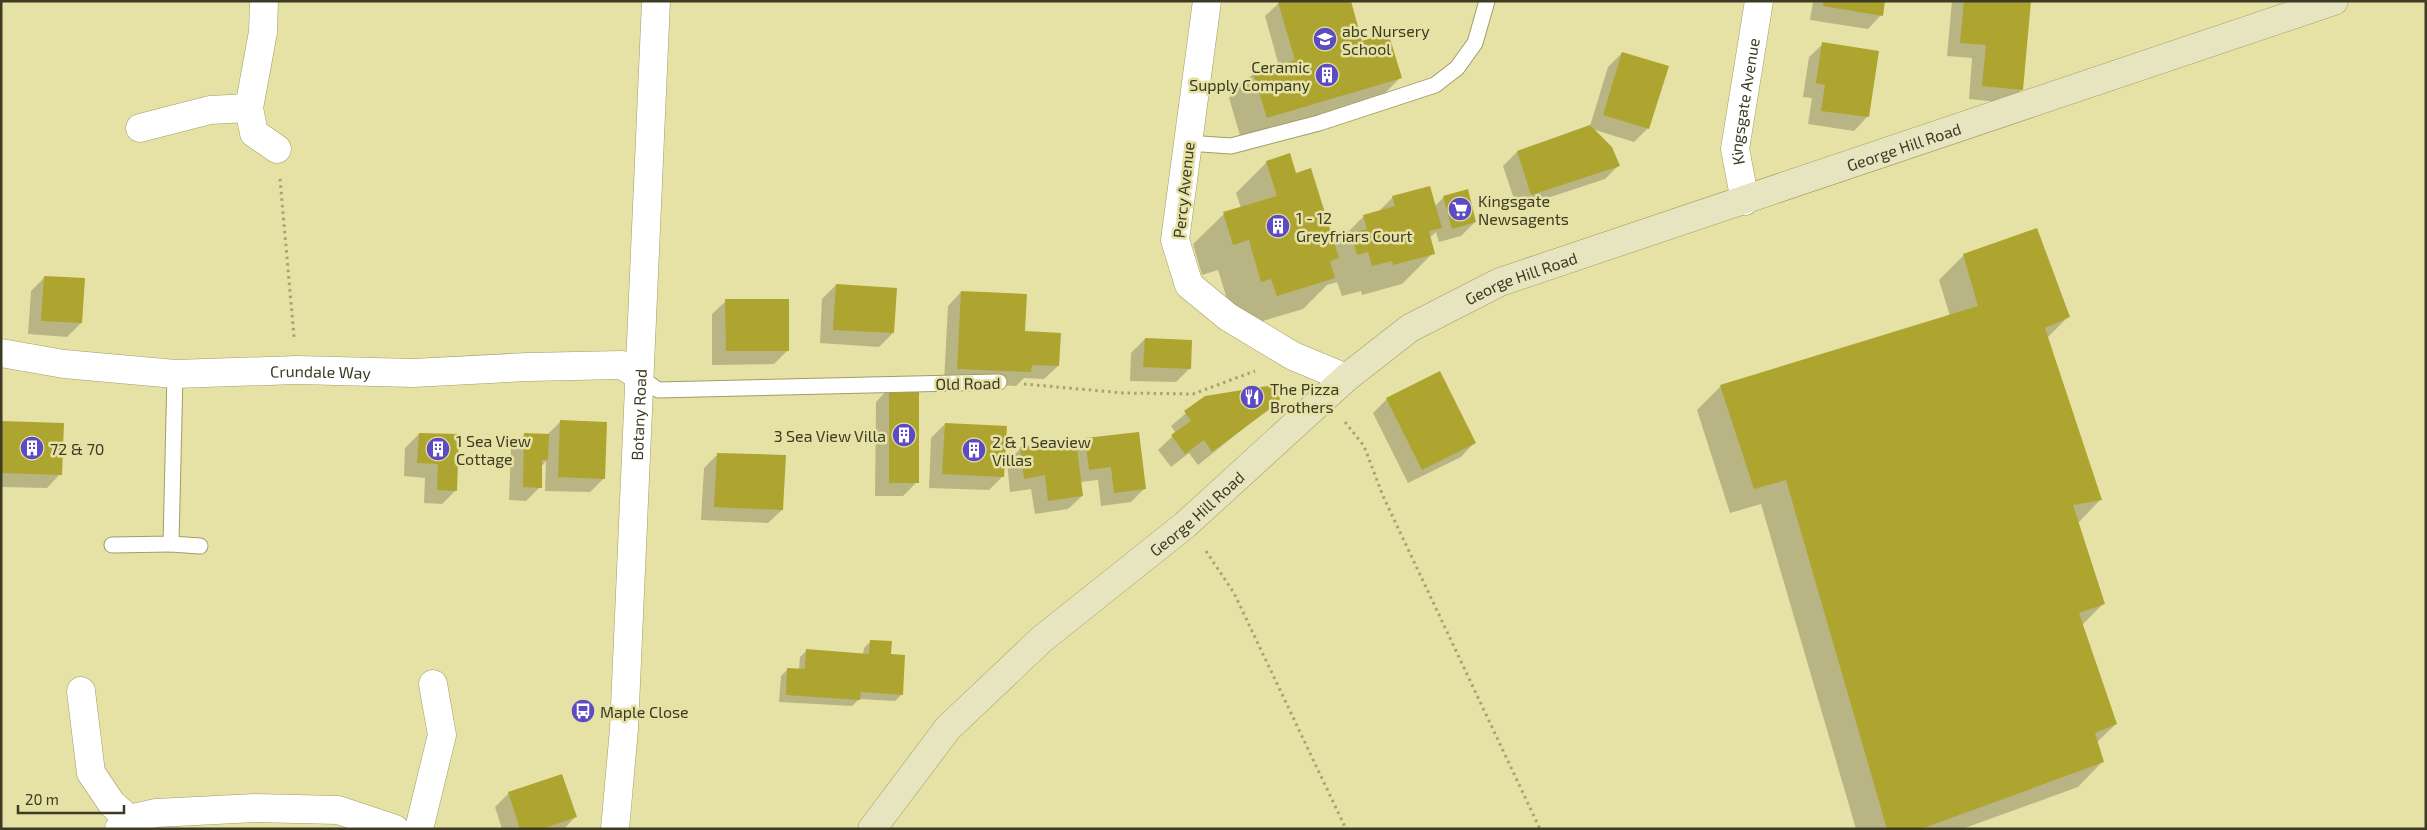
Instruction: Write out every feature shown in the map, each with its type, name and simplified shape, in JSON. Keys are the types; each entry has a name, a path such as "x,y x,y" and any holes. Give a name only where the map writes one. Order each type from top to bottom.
{"main road":[{"name":"George Hill Road","path":"872,829 948,728 1042,639 1185,525 1315,405 1410,328 1500,282 2334,1"}],"street":[{"path":"264,1 263,32 249,108 254,133 277,149"},
{"name":"Botany Road","path":"615,829 624,729 656,1"},
{"name":"Percy Avenue","path":"1207,1 1175,240 1189,285 1228,317 1293,356 1346,378"},
{"name":"Kingsgate Avenue","path":"1745,200 1735,149 1759,1"},
{"path":"140,128 210,110 249,108"},
{"name":"Crundale Way","path":"1,353 64,364 175,374 297,370 413,373 527,367 622,366 640,376"},
{"path":"419,829 442,735 433,684"},
{"path":"81,691 91,773 124,824 156,813 255,808 338,810 390,827"}],"lane":[{"path":"1188,143 1231,146 1319,123 1435,85 1457,68 1476,43 1487,1"},
{"path":"171,544 175,374"},
{"name":"Old Road","path":"640,376 658,390 998,382"},
{"path":"112,545 171,544 200,546"}],"path":[{"path":"277,149 297,370"},
{"name":"Old Road","path":"998,382 1124,393 1193,394 1293,356"},
{"path":"1315,405 1345,421 1364,446 1383,496 1540,829"},
{"path":"1185,525 1208,552 1234,593 1346,829"}],"building":[{"name":"Ceramic Supply Company","path":"1351,1 1362,41 1388,32 1402,78 1267,118 1253,73 1295,60 1278,2"},
{"path":"1824,1 1885,1 1883,16 1823,6"},
{"path":"1964,1 2031,1 2023,90 1982,86 1986,45 1960,43"},
{"path":"1822,42 1879,51 1869,117 1821,111 1825,85 1816,83"},
{"path":"1622,52 1669,66 1649,129 1603,115"},
{"path":"1590,125 1612,147 1620,166 1531,195 1517,151"},
{"name":"1 - 12 Greyfriars Court","path":"1290,153 1296,173 1311,168 1339,258 1330,261 1335,278 1277,296 1271,279 1261,282 1249,240 1233,245 1223,212 1277,196 1266,161"},
{"path":"1430,186 1442,228 1429,231 1435,254 1393,265 1392,261 1372,266 1368,252 1357,255 1351,233 1367,229 1363,215 1395,206 1392,196"},
{"name":"Kingsgate Newsagents","path":"1468,189 1476,222 1452,229 1443,196"},
{"path":"2037,228 2070,317 2045,328 2102,500 2073,505 2105,604 2079,613 2117,724 2095,733 2104,762 1921,829 1887,829 1786,480 1754,489 1720,385 1978,306 1963,254"},
{"path":"44,276 85,278 82,323 41,321"},
{"path":"836,284 897,288 894,333 833,330"},
{"path":"961,291 1027,294 1025,331 1061,333 1059,366 1032,365 1031,372 957,369"},
{"path":"725,299 789,299 789,351 726,351"},
{"path":"1145,338 1192,340 1191,369 1143,367"},
{"path":"1440,371 1476,443 1422,470 1386,398"},
{"path":"1279,384 1281,391 1279,402 1212,452 1204,440 1185,454 1171,435 1191,421 1184,411 1205,396"},
{"name":"3 Sea View Villa","path":"889,387 919,387 919,483 889,483"},
{"path":"560,420 607,422 605,479 558,477"},
{"name":"72 & 70","path":"1,421 64,423 62,475 1,473"},
{"name":"2 & 1 Seaview Villas","path":"945,423 1007,426 1004,477 942,474"},
{"path":"1139,432 1146,489 1114,493 1111,467 1089,470 1085,438"},
{"name":"1 Sea View Cottage","path":"419,433 459,434 457,491 437,490 438,464 417,463"},
{"path":"524,433 549,434 548,460 542,460 542,488 523,487"},
{"path":"1076,440 1083,496 1048,501 1045,475 1024,479 1020,447"},
{"path":"717,453 786,455 783,510 714,507"},
{"path":"870,640 892,641 891,654 905,655 903,695 861,692 860,700 786,695 787,668 805,669 806,649 869,654"},
{"path":"562,774 577,817 542,829 520,829 508,792"}],"place":[{"name":"abc Nursery School","path":"1325,39"},
{"name":"Ceramic Supply Company","path":"1327,75"},
{"name":"Kingsgate Newsagents","path":"1460,209"},
{"name":"1 - 12 Greyfriars Court","path":"1278,226"},
{"name":"The Pizza Brothers","path":"1252,397"},
{"name":"3 Sea View Villa","path":"904,435"},
{"name":"72 & 70","path":"32,448"},
{"name":"1 Sea View Cottage","path":"438,449"},
{"name":"2 & 1 Seaview Villas","path":"974,450"},
{"name":"Maple Close","path":"583,711"}]}
